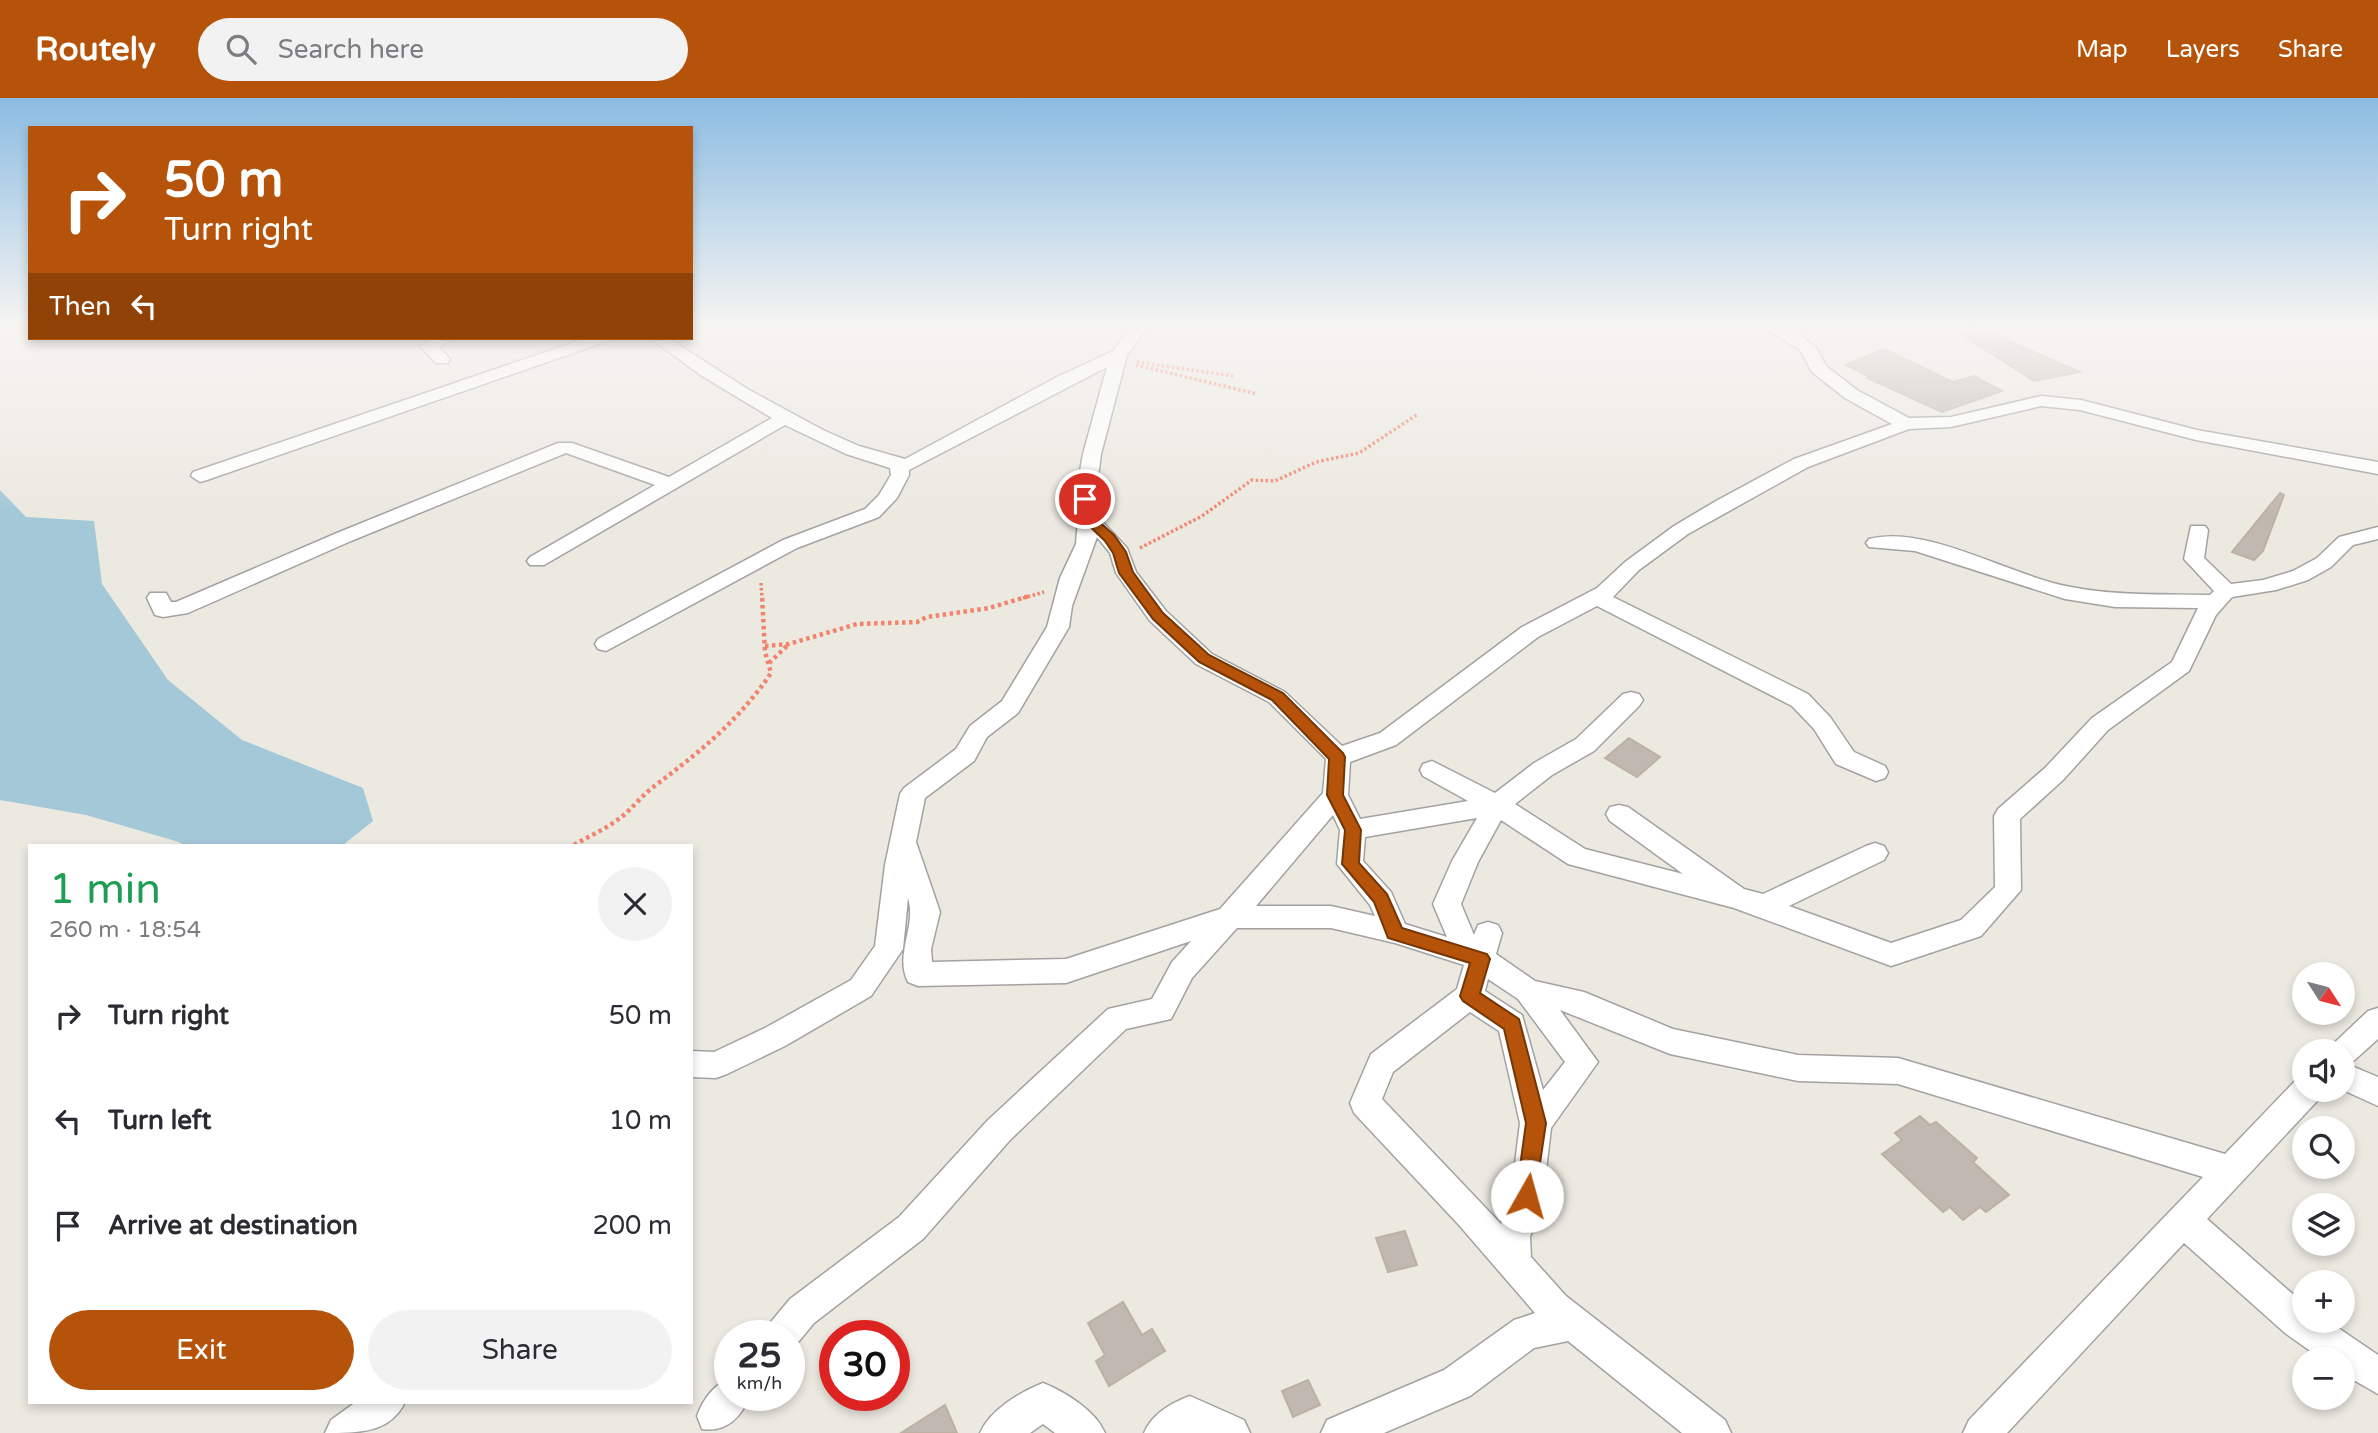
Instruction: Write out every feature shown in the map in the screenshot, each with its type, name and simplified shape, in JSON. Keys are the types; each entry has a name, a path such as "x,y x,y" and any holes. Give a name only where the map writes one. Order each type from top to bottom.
{"street":[{"path":"200,476 459,387"},
{"path":"733,387 845,446 900,466 908,466 1052,387"},
{"path":"693,1064 716,1065 775,1037 861,988 889,949 903,840 913,793 965,755 978,732 1010,708 1058,627 1067,588 1086,544 1088,519 1085,499 1092,454 1111,387"},
{"path":"1842,387 1906,424"},
{"path":"1338,757 1388,739 1530,632 1596,597 1681,530 1723,505 1801,463 1906,424 1951,422 2041,401 2081,405 2208,438 2378,468"},
{"path":"537,561 786,417"},
{"path":"158,598 163,610 180,608 344,537 565,447 672,484"},
{"path":"606,644 790,544 872,513 894,487 900,475 900,466"},
{"path":"1088,519 1109,538 1126,573 1158,616 1204,659 1278,697 1338,757 1335,795 1353,830 1350,864 1381,899 1395,933"},
{"path":"2197,530 2194,559 2221,597"},
{"path":"1876,543 1917,545 2065,593 2115,600 2221,597 2305,573 2323,564 2339,545 2361,534 2378,533"},
{"path":"1596,597 1800,700 1822,723 1845,758 1876,772"},
{"path":"1619,814 1735,897 1891,955 1970,928 2008,890 2007,816 2054,774 2100,724 2181,666 2206,612 2221,597"},
{"path":"1536,1123 1583,1062 1528,991 1479,949 1447,904 1465,861 1497,805 1543,769 1586,745 1631,701"},
{"path":"1432,770 1497,805 1577,857 1765,905 1875,853"},
{"path":"794,1320 802,1311 911,1228 999,1130 1118,1018 1161,1010 1182,970 1335,795"},
{"path":"1353,830 1497,805"},
{"path":"903,840 926,912 917,949 918,974 1066,971 1230,917 1331,916 1395,933 1479,949"},
{"path":"1479,949 1469,996 1382,1063 1365,1104 1471,1214 1554,1308 1712,1433"},
{"path":"1528,991 1574,1001 1670,1041 1798,1068 1898,1070 2230,1170"},
{"path":"1469,996 1512,1024 1536,1123 1527,1196 1513,1237 1514,1264"},
{"path":"2355,1042 2378,1020"},
{"path":"2355,1081 2378,1092"},
{"path":"1982,1433 2295,1102"},
{"path":"2183,1220 2297,1321 2378,1376"},
{"path":"1340,1433 1457,1383 1526,1332 1571,1322"},
{"path":"999,1433 1043,1401 1086,1433"},
{"path":"344,1433 384,1404"},
{"path":"1163,1433 1190,1414 1231,1433"}],"path":[{"path":"1235,387 1257,394"},
{"path":"1120,557 1202,516 1252,480 1275,481 1316,462 1359,453 1418,414"},
{"path":"576,844 624,815 650,790 672,776 733,721 763,686 771,673 765,646 760,561"},
{"path":"765,646 789,644 857,624 917,622 927,617 989,608 1067,588"},
{"path":"769,663 789,644"}],"water":[{"path":"0,490 26,517 94,521 102,584 168,680 242,740 363,788 373,821 344,844 182,844 86,815 0,800"}],"building":[{"path":"1888,387 1995,387 2002,391 1942,412"},
{"path":"2280,493 2284,495 2263,551 2254,560 2232,552"},
{"path":"1629,738 1660,757 1637,777 1605,758"},
{"path":"1920,1116 1930,1125 1936,1122 1977,1158 1973,1162 2009,1195 1986,1212 1980,1207 1963,1220 1950,1207 1943,1212 1882,1154 1902,1140 1895,1133"},
{"path":"1405,1231 1417,1265 1388,1272 1376,1238"},
{"path":"1123,1302 1142,1335 1152,1329 1165,1351 1109,1386 1096,1361 1105,1355 1088,1323"},
{"path":"1308,1380 1320,1405 1293,1417 1282,1391"},
{"path":"945,1405 957,1433 901,1433"}],"route":[{"path":"1085,499 1088,519 1109,538 1119,552 1126,573 1158,616 1204,659 1278,697 1338,757 1335,795 1353,830 1350,864 1381,899 1395,933 1480,959 1469,996 1512,1024 1536,1123 1527,1196"}]}
